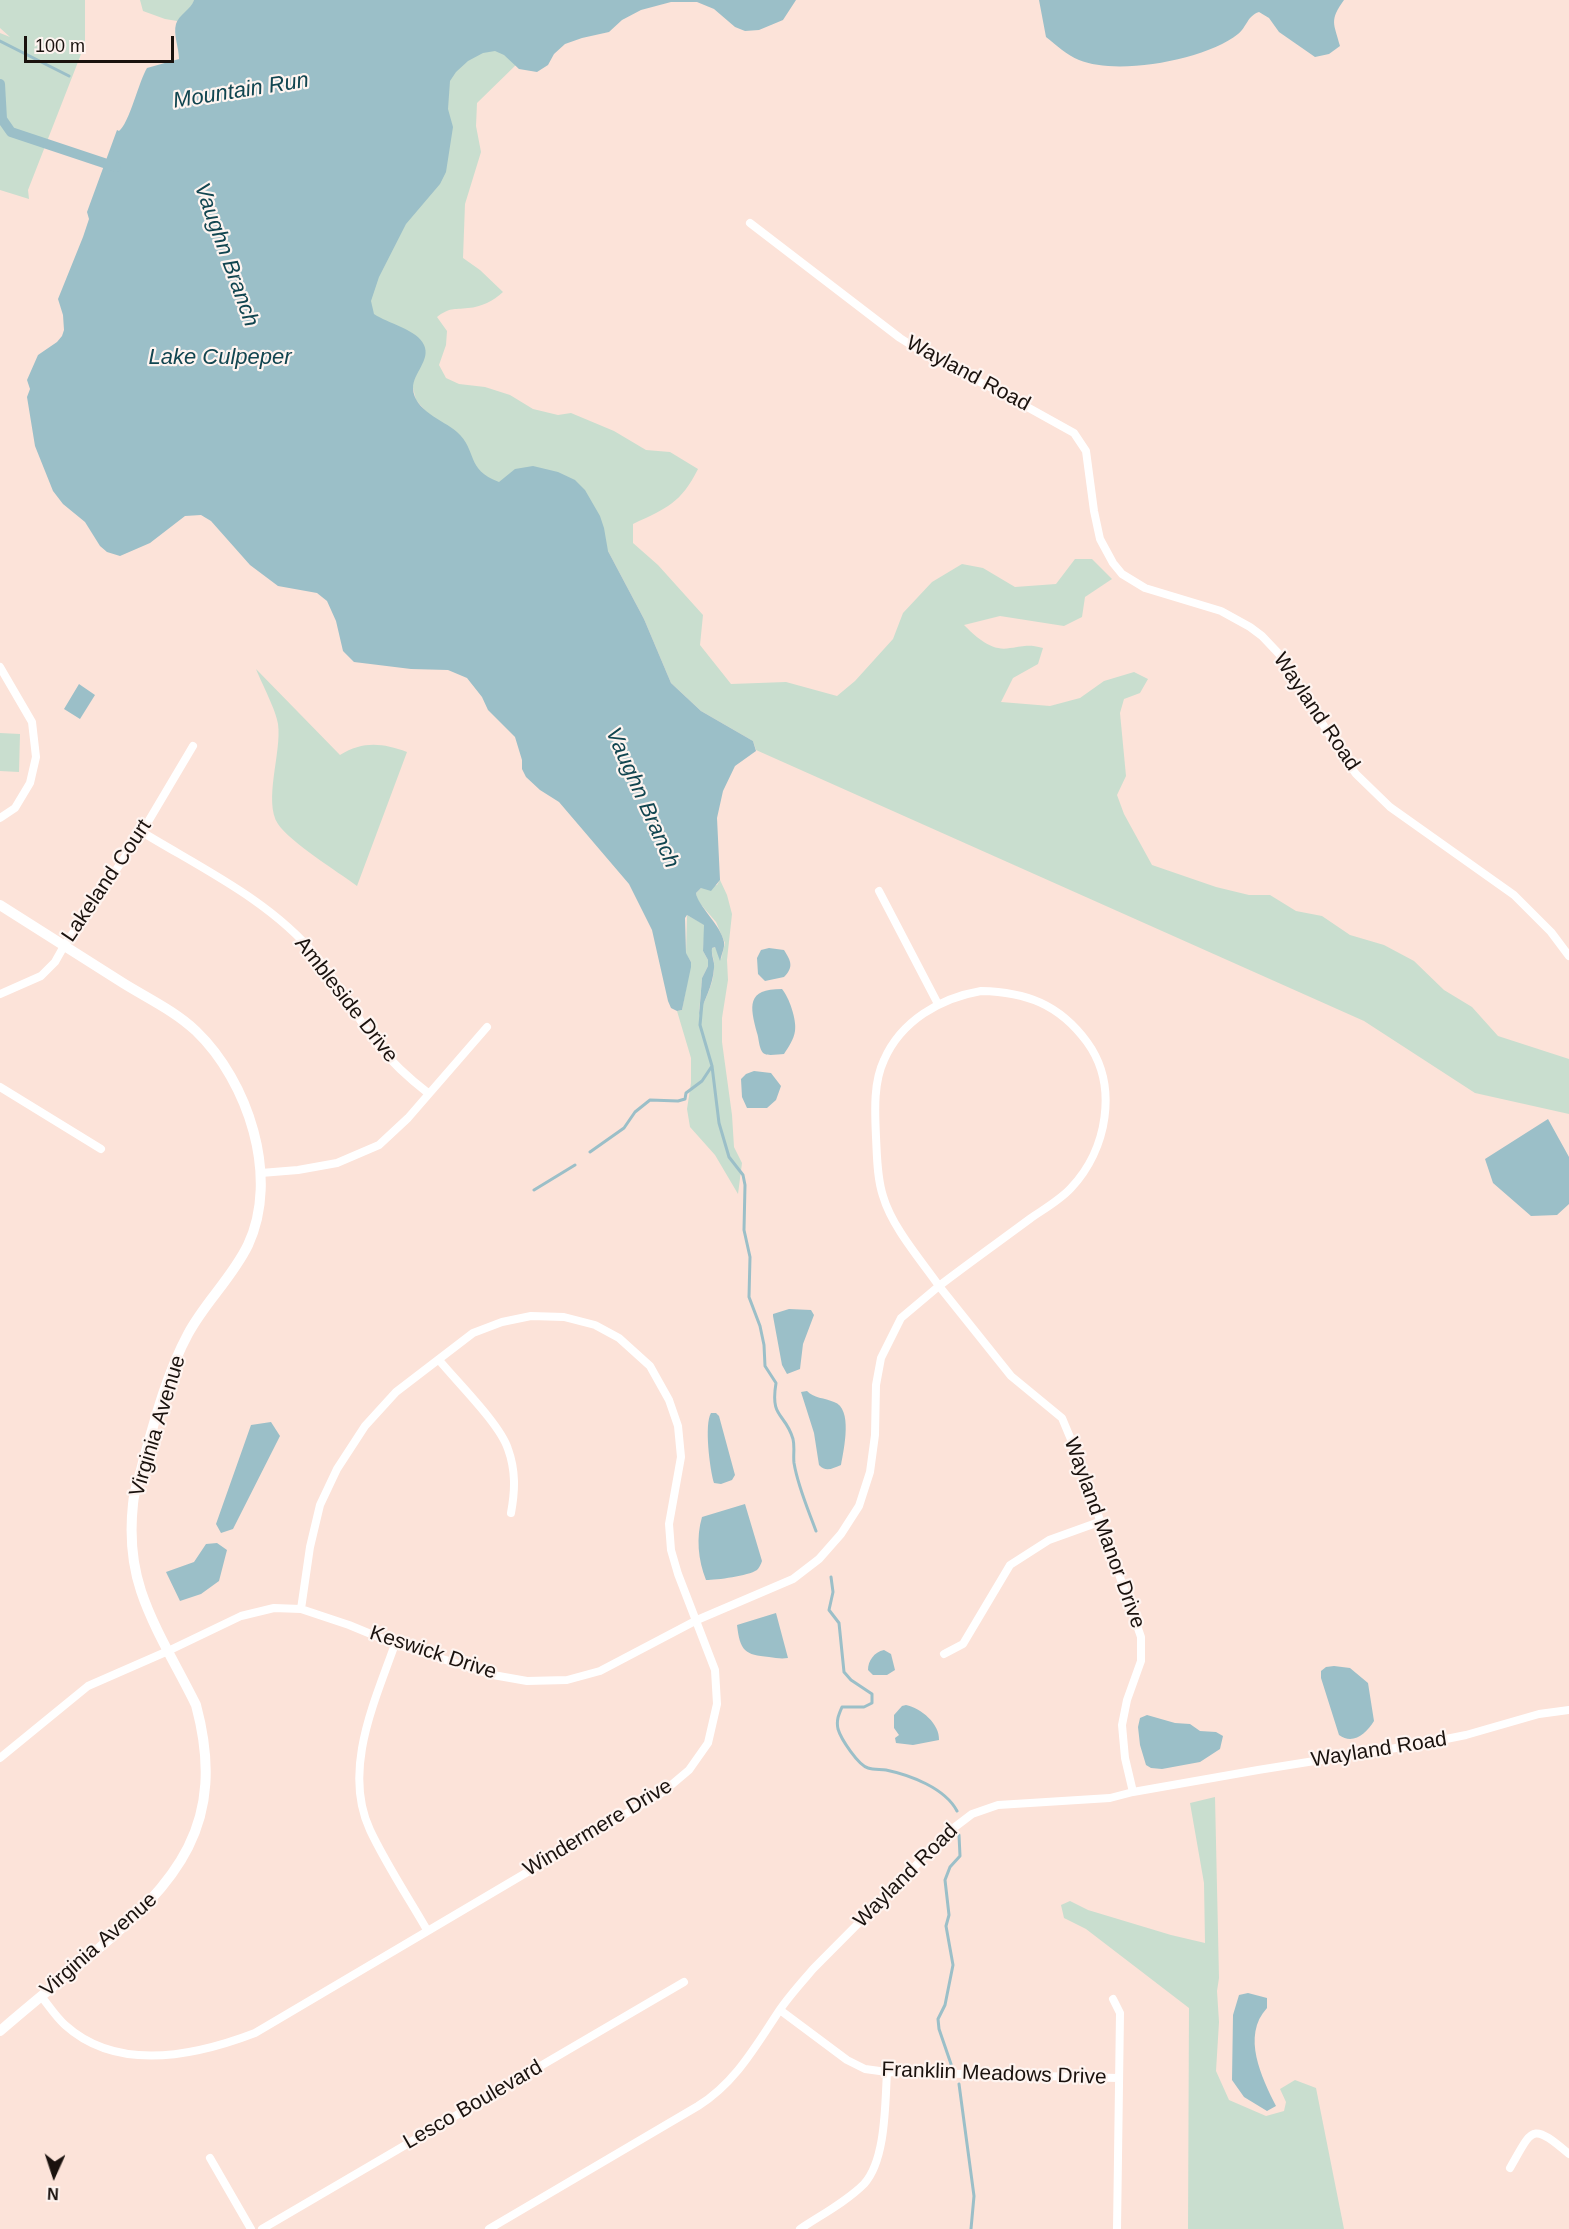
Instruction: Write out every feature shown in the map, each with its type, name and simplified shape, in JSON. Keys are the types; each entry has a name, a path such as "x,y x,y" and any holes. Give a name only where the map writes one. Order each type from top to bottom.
{"street":[{"name":"Wayland Road","path":"750,223 900,338 933,359 1002,393 1074,433 1086,451 1089,462 1100,539 1109,558 1122,574 1145,588 1221,611 1262,636 1280,655 1342,755 1372,791 1390,807 1514,895 1551,932 1569,956"},
{"path":"0,667 32,722 36,758 30,783 15,808 0,818"},
{"name":"Lakeland Court","path":"0,994 41,976 55,962 142,831 193,746"},
{"name":"Ambleside Drive","path":"142,831 242,893 285,924 317,956 378,1046 404,1074 428,1094"},
{"path":"879,891 938,1004"},
{"name":"Virginia Avenue","path":"0,904 180,1018 210,1046 245,1107 258,1146 261,1173 259,1208 248,1244 240,1260 215,1292 188,1334 153,1427 134,1494 132,1530 141,1592 196,1705 201,1725 207,1772 206,1791 195,1832 166,1885 130,1923 0,2031"},
{"name":"Keswick Drive","path":"0,1758 88,1686 241,1616 274,1608 300,1609 349,1625 395,1644 493,1675 527,1681 567,1680 600,1671 697,1620 793,1579 819,1559 841,1534 859,1506 870,1473 875,1435 876,1385 881,1358 901,1318 939,1286 1070,1190 1095,1154 1102,1136 1106,1092 1100,1066 1078,1029 1050,1007 1035,999 1000,991 961,994 938,1004"},
{"name":"Wayland Manor Drive","path":"938,1004 908,1026 883,1060 878,1081 876,1112 878,1159 883,1197 906,1239 939,1286 994,1356 1011,1376 1062,1418 1141,1637 1141,1661 1127,1700 1122,1725 1125,1758 1133,1792"},
{"path":"261,1173 298,1170 337,1163 379,1145 408,1118 487,1027"},
{"path":"0,1087 101,1149"},
{"name":"Windermere Drive","path":"41,1996 64,2025 98,2047 130,2055 176,2054 220,2046 255,2033 663,1792 689,1770 708,1743 717,1704 715,1670 671,1550 669,1524 681,1456 678,1426 669,1400 650,1366 619,1338 595,1325 564,1317 531,1316 502,1322 473,1333 396,1392 365,1426 337,1469 320,1505 310,1547 300,1609"},
{"path":"439,1360 490,1421 508,1447 514,1472 511,1514"},
{"path":"944,1654 963,1644 1010,1565 1049,1540 1099,1522"},
{"path":"395,1644 366,1727 360,1763 361,1799 369,1829 428,1930"},
{"name":"Wayland Road","path":"489,2229 710,2099 735,2076 780,2010 814,1968 951,1830 972,1814 999,1805 1085,1800 1421,1744 1466,1735 1539,1714 1569,1710"},
{"name":"Lesco Boulevard","path":"262,2229 684,1982"},
{"path":"1113,1999 1120,2013 1117,2229"},
{"name":"Franklin Meadows Drive","path":"780,2010 847,2060 865,2069 887,2073 1119,2078"},
{"path":"800,2229 843,2201 865,2182 878,2160 887,2073"},
{"path":"1510,2168 1527,2138 1534,2133 1546,2134 1569,2154"},
{"path":"210,2158 251,2229"}],"green space":[{"path":"0,0 85,0 85,44 28,190 29,199 0,190 0,33 10,37 0,28"},
{"path":"140,0 194,0 192,7 177,21 143,11"},
{"path":"490,46 519,62 477,103 476,126 481,152 465,204 463,258 480,270 503,292 483,305 449,310 437,317 447,331 446,345 439,365 446,378 459,384 485,387 510,395 533,409 558,415 571,413 614,431 646,450 670,452 698,469 685,490 672,503 633,524 633,543 658,565 703,615 700,645 731,684 786,682 837,696 855,681 893,639 903,613 932,582 962,564 983,568 1015,587 1056,584 1075,559 1092,559 1112,579 1085,597 1082,617 1064,626 1000,616 964,625 979,639 997,648 1030,646 1043,648 1038,664 1013,678 1001,702 1050,706 1080,698 1104,681 1134,672 1148,679 1140,693 1124,699 1120,713 1126,776 1117,795 1124,814 1152,865 1216,887 1249,895 1270,895 1296,911 1322,916 1350,935 1384,945 1414,961 1444,990 1472,1007 1498,1036 1569,1059 1569,1114 1475,1093 1364,1021 756,750 753,741 701,711 671,683 644,619 608,551 504,482 496,484 478,472 416,400 411,380 374,316 369,298 444,107 447,78 466,60"},
{"path":"256,669 340,755 357,747 373,745 407,752 357,886 303,848 278,824 272,803 272,790 278,748 278,724 272,704"},
{"path":"0,733 20,734 19,772 0,771"},
{"path":"720,880 732,914 727,960 728,980 722,1018 722,1042 734,1147 742,1163 738,1194 715,1155 690,1127 687,1109 691,1083 691,1058 677,1011 682,1010 691,962 686,954 687,915 705,925 703,951 708,960 708,966 702,978 699,1014 712,979 714,964 712,948 715,947 721,959 725,943 716,922 697,900 696,893 701,888 717,885"},
{"path":"1215,1797 1219,1978 1216,2071 1229,2100 1266,2116 1284,2111 1286,2102 1280,2089 1295,2080 1316,2088 1344,2229 1188,2229 1189,2008 1086,1929 1064,1918 1061,1905 1070,1901 1088,1910 1205,1943 1204,1883 1190,1803"}],"water":[{"name":"Lake Culpeper","path":"194,0 796,0 783,20 759,30 745,31 735,27 714,9 697,2 671,2 641,10 622,20 609,32 565,44 554,54 548,65 537,72 519,69 504,55 495,51 483,53 468,61 450,81 448,109 453,127 446,172 440,184 406,224 379,277 371,301 374,314 409,331 421,340 426,351 413,388 418,403 423,409 457,432 468,446 481,471 499,482 515,469 533,466 558,472 575,480 585,490 600,516 608,551 644,619 671,683 701,711 753,741 756,751 735,766 723,791 717,818 720,880 711,891 701,888 696,893 722,936 724,944 720,961 715,947 712,948 713,975 699,1016 702,978 708,966 708,960 703,951 704,925 687,915 685,918 686,953 691,967 682,1010 677,1011 671,1008 668,1001 652,930 629,884 559,802 540,790 526,777 515,737 488,710 482,697 467,678 448,670 411,669 354,662 343,651 336,621 327,601 317,593 278,586 250,565 211,521 201,515 185,516 150,543 120,556 107,552 100,546 85,522 63,504 53,491 35,446 27,397 30,389 27,380 38,355 62,336 63,315 58,299 83,237 89,219 87,212 117,130 123,127 147,68 179,59 176,24"},
{"path":"1039,0 1344,0 1336,13 1334,22 1340,46 1329,54 1315,57 1279,32 1269,18 1259,12 1252,16 1238,34 1205,51 1161,63 1115,66 1095,65 1079,60 1046,37"},
{"path":"79,684 95,695 80,719 64,709"},
{"path":"769,948 784,950 790,961 790,967 784,977 765,981 758,974 757,958 761,950"},
{"path":"782,989 794,1015 794,1034 784,1054 767,1055 763,1053 760,1045 753,1015 753,1001 762,992"},
{"path":"754,1071 771,1073 781,1086 776,1100 767,1108 747,1108 742,1097 741,1079"},
{"path":"1548,1119 1569,1157 1569,1204 1557,1215 1531,1216 1493,1183 1485,1159"},
{"path":"789,1309 811,1310 814,1315 803,1344 800,1369 787,1374 782,1365 773,1314"},
{"path":"807,1391 816,1397 834,1402 844,1412 846,1430 841,1465 824,1469 819,1465 814,1433 801,1392"},
{"path":"711,1413 719,1416 735,1475 732,1480 721,1484 714,1483 708,1447"},
{"path":"271,1422 280,1436 233,1529 221,1533 216,1524 251,1425"},
{"path":"745,1504 762,1561 760,1566 757,1570 747,1574 706,1580 699,1548 702,1517"},
{"path":"217,1543 227,1550 219,1581 201,1594 180,1601 166,1572 194,1562 206,1544"},
{"path":"776,1613 788,1658 754,1655 745,1650 740,1641 737,1625"},
{"path":"884,1650 891,1654 895,1670 887,1675 873,1675 868,1670 870,1660"},
{"path":"1326,1667 1350,1668 1368,1683 1374,1721 1359,1737 1349,1739 1339,1735 1321,1678 1321,1671"},
{"path":"906,1705 918,1709 933,1723 939,1740 913,1745 896,1743 895,1738 899,1735 894,1728 894,1715"},
{"path":"1147,1715 1175,1723 1190,1724 1200,1731 1216,1732 1223,1736 1220,1749 1200,1762 1162,1769 1151,1768 1146,1765 1138,1727 1140,1718"},
{"path":"1248,1993 1267,1998 1267,2008 1259,2019 1255,2031 1255,2044 1260,2070 1276,2106 1267,2111 1244,2097 1232,2080 1233,2015 1239,1995"}],"waterway":[{"name":"Mountain Run","path":"0,41 69,76"},
{"path":"0,84 2,119 11,132 116,167"},
{"name":"Vaughn Branch","path":"702,1003 700,1025 712,1066 719,1123 729,1157 743,1175 745,1185 744,1230 750,1257 749,1297 760,1326 765,1366 776,1383 775,1403 793,1439 796,1472 816,1531"},
{"path":"590,1152 624,1128 635,1112 650,1100 685,1099 686,1093 702,1081 712,1066"},
{"path":"534,1190 575,1165"},
{"name":"Vaughn Branch","path":"831,1577 833,1592 829,1610 839,1623 844,1672 851,1680 872,1694 872,1703 864,1707 842,1707 837,1723 843,1739 864,1766 916,1779 936,1789 957,1811"},
{"name":"Vaughn Branch","path":"951,2064 939,2029 938,2019 945,2005 953,1965 946,1926 949,1915 945,1880 950,1867 960,1856 959,1835"},
{"name":"Vaughn Branch","path":"959,2084 974,2196 971,2229"}]}
